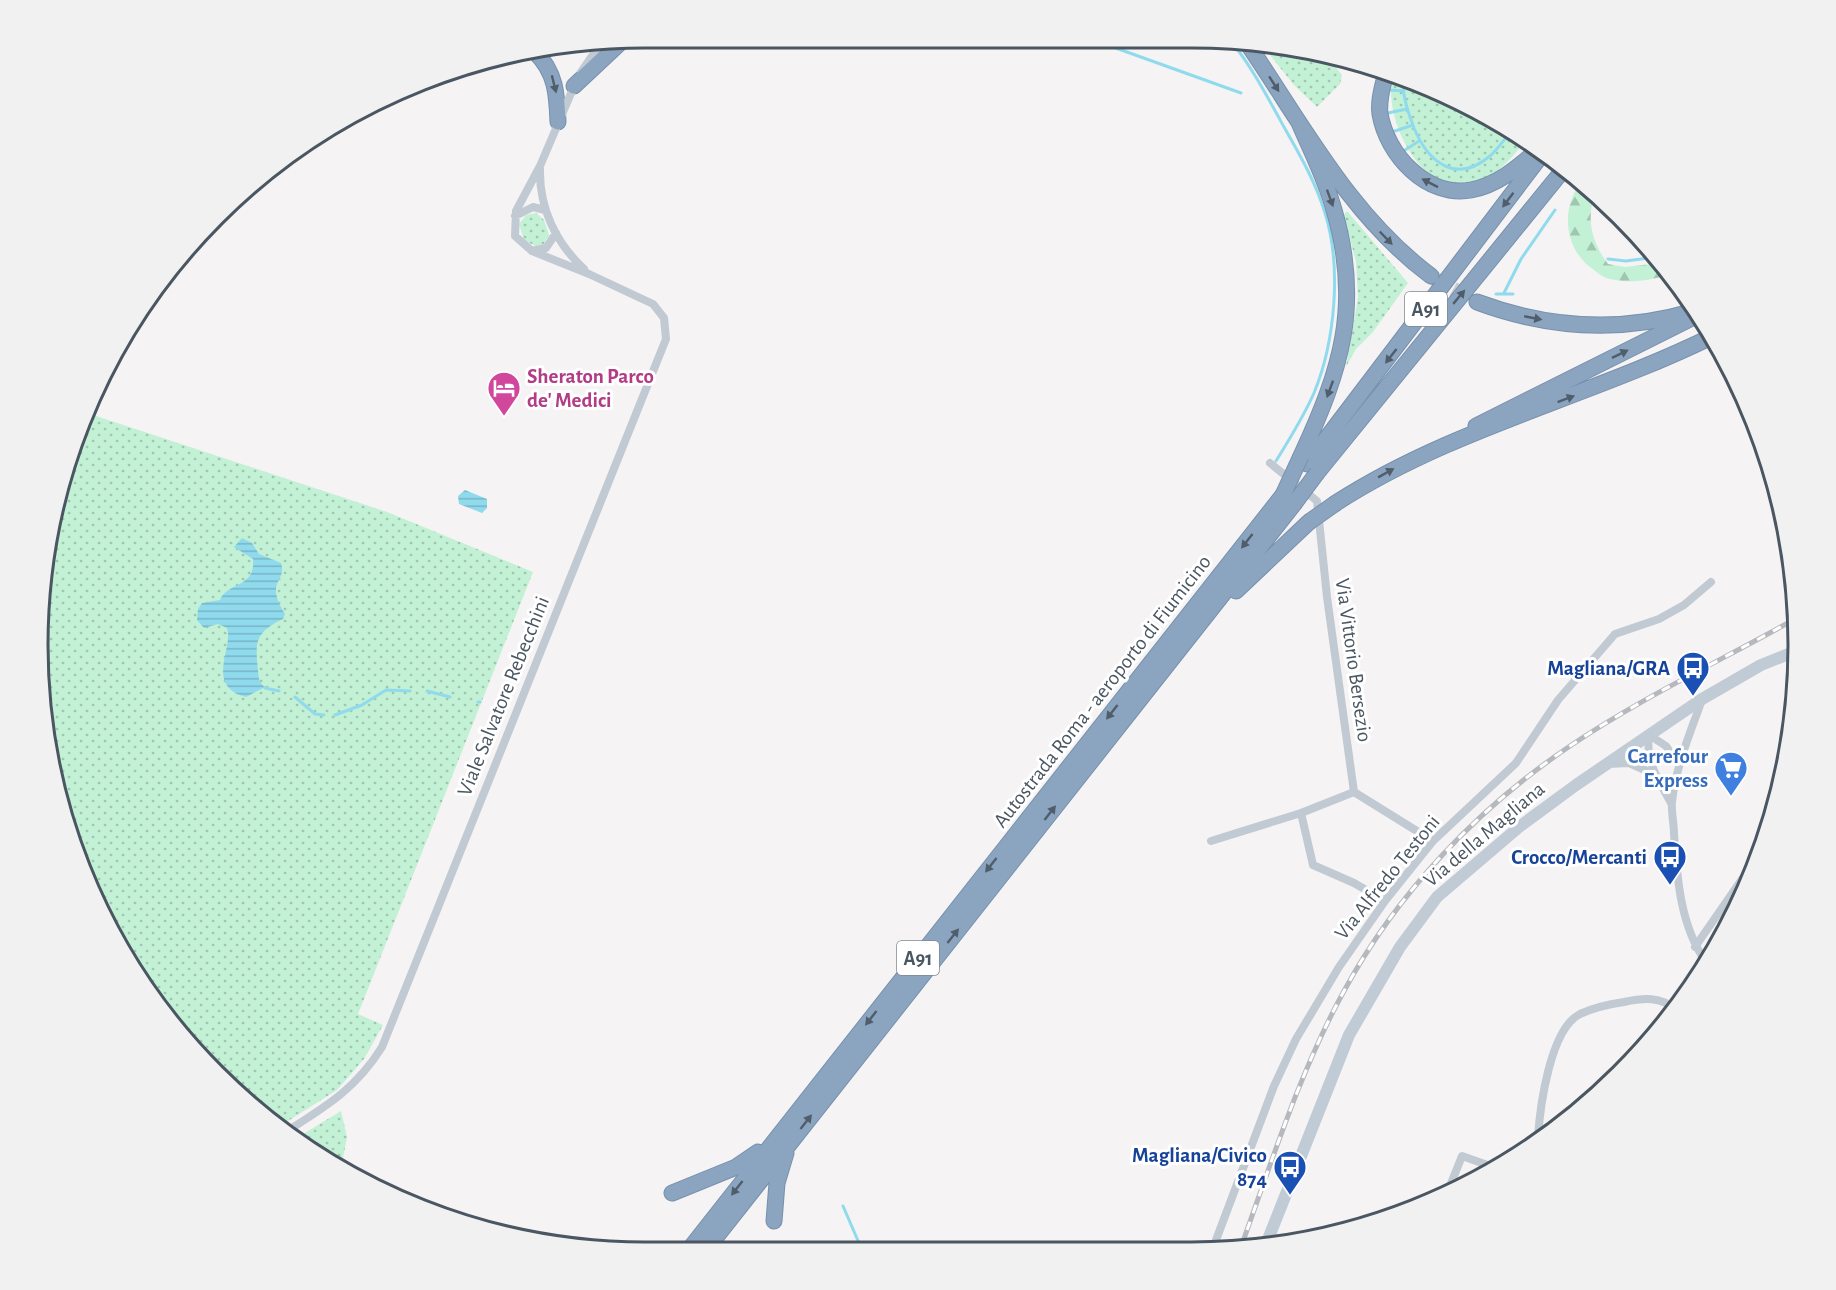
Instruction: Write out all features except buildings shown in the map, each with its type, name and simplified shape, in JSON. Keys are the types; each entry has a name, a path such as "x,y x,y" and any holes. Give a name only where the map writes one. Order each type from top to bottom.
{"highway":[{"path":"573,86 613,49"},
{"path":"1252,51 1300,125 1379,231 1431,276"},
{"path":"540,57 549,68 553,78 558,122"},
{"path":"1384,81 1380,106 1385,129 1406,165 1432,185 1458,191 1486,186 1505,176 1532,155"},
{"path":"1288,499 1308,465 1339,362 1345,328 1347,289 1346,266 1334,210 1300,125"},
{"name":"Autostrada Roma - aeroporto di Fiumicino","path":"712,1242 1162,670 1288,499 1308,465 1538,160"},
{"name":"Autostrada Roma - aeroporto di Fiumicino","path":"1308,465 1559,175"},
{"path":"1477,302 1527,317 1592,326 1645,322 1686,312"},
{"path":"1162,670 1258,568 1309,522 1336,503 1502,411 1691,319"},
{"path":"1456,438 1580,394 1704,340"},
{"name":"Autostrada Roma - aeroporto di Fiumicino","path":"695,1242 1288,499"},
{"path":"672,1193 743,1164 785,1127"},
{"path":"774,1221 777,1183 789,1143"}],"main road":[{"name":"Via della Magliana","path":"1269,1237 1349,1035 1400,946 1422,914 1453,881 1545,806 1702,699 1761,665 1788,654"}],"street":[{"name":"Viale Salvatore Rebecchini","path":"515,216 540,166 573,86 596,50"},
{"name":"Viale Salvatore Rebecchini","path":"540,166 540,190 545,210 569,255 589,274"},
{"path":"545,210 534,207 515,216 515,236 532,251 546,248 556,233"},
{"name":"Viale Salvatore Rebecchini","path":"293,1127 334,1102 354,1085 382,1047 664,342 667,327 658,308 589,274 532,251"},
{"name":"Via Vittorio Bersezio","path":"1270,463 1317,501 1327,597 1354,792"},
{"name":"Via Alfredo Testoni","path":"1215,1241 1274,1086 1296,1039 1339,967 1385,901 1433,841 1516,763 1558,700 1615,634 1659,619 1684,605 1711,582"},
{"path":"1701,955 1695,947 1688,928 1677,872 1671,803 1679,765 1702,699"},
{"path":"1649,735 1666,746 1679,765"},
{"path":"1649,735 1649,757 1671,803"},
{"path":"1649,757 1666,746"},
{"path":"1606,764 1629,763 1656,775"},
{"path":"1211,841 1301,813 1354,792 1433,841"},
{"path":"1301,813 1313,865 1354,883 1385,901"},
{"path":"1695,947 1736,888"},
{"path":"1538,1130 1540,1108 1560,1034 1578,1015 1611,1004 1649,997 1667,1006"},
{"path":"1452,1182 1462,1156 1485,1164"}],"green space":[{"path":"1268,53 1334,65 1342,75 1340,84 1317,107 1294,85"},
{"path":"1392,83 1419,93 1490,128 1520,147 1494,174 1477,182 1450,184 1434,177 1419,164 1408,148 1393,110"},
{"path":"1577,189 1593,203 1591,221 1594,239 1608,264 1625,267 1651,264 1661,277 1640,281 1618,280 1604,277 1584,262 1571,241 1568,229 1570,204"},
{"path":"1347,211 1408,283 1373,332 1356,349 1346,367 1358,297 1356,262 1344,215"},
{"path":"536,213 544,220 549,235 543,245 537,247 524,240 519,224 526,215"},
{"path":"94,415 387,512 533,572 358,1014 383,1025 364,1059 337,1090 286,1122 251,1094 223,1067 171,1008 128,944 93,873 80,837 68,800 53,723 49,684 49,606 59,529 68,490"},
{"path":"341,1111 347,1137 343,1160 313,1141 303,1134"}],"water":[{"path":"465,490 487,499 487,508 482,513 459,504 458,496"},
{"path":"242,538 252,543 259,554 281,563 282,570 276,594 285,614 283,619 262,633 257,645 259,678 265,687 246,697 233,692 223,676 227,628 218,624 204,628 197,620 198,609 202,603 220,600 224,594 250,575 253,559 234,547"}],"waterway":[{"path":"1116,48 1241,93"},
{"path":"1238,50 1259,83 1312,180 1325,213 1333,257 1334,304 1327,351 1321,373 1306,410 1276,461"},
{"path":"1403,87 1408,110 1420,140 1427,151 1444,166 1466,169 1478,165 1490,156 1506,138"},
{"path":"1389,90 1404,91"},
{"path":"1388,113 1407,109"},
{"path":"1392,132 1413,125"},
{"path":"1402,152 1419,141"},
{"path":"1504,293 1521,259 1555,210"},
{"path":"1608,259 1626,261 1646,258"},
{"path":"1496,294 1513,294"},
{"path":"265,688 279,691"},
{"path":"335,715 362,705 386,690 410,691"},
{"path":"427,691 450,697"},
{"path":"295,697 315,714 324,715"},
{"path":"843,1206 859,1242"}],"tunnel":[{"path":"1433,278 1477,302"}],"railway":[{"path":"1244,1240 1300,1084 1328,1021 1365,955 1389,920 1442,855 1503,797 1570,746 1653,696 1787,623"}],"place":[{"name":"Sheraton Parco de' Medici","path":"504,417"},
{"name":"Magliana/GRA","path":"1693,697"},
{"name":"Carrefour Express","path":"1731,797"},
{"name":"Crocco/Mercanti","path":"1670,886"},
{"name":"Magliana/Civico 874","path":"1290,1196"}]}
